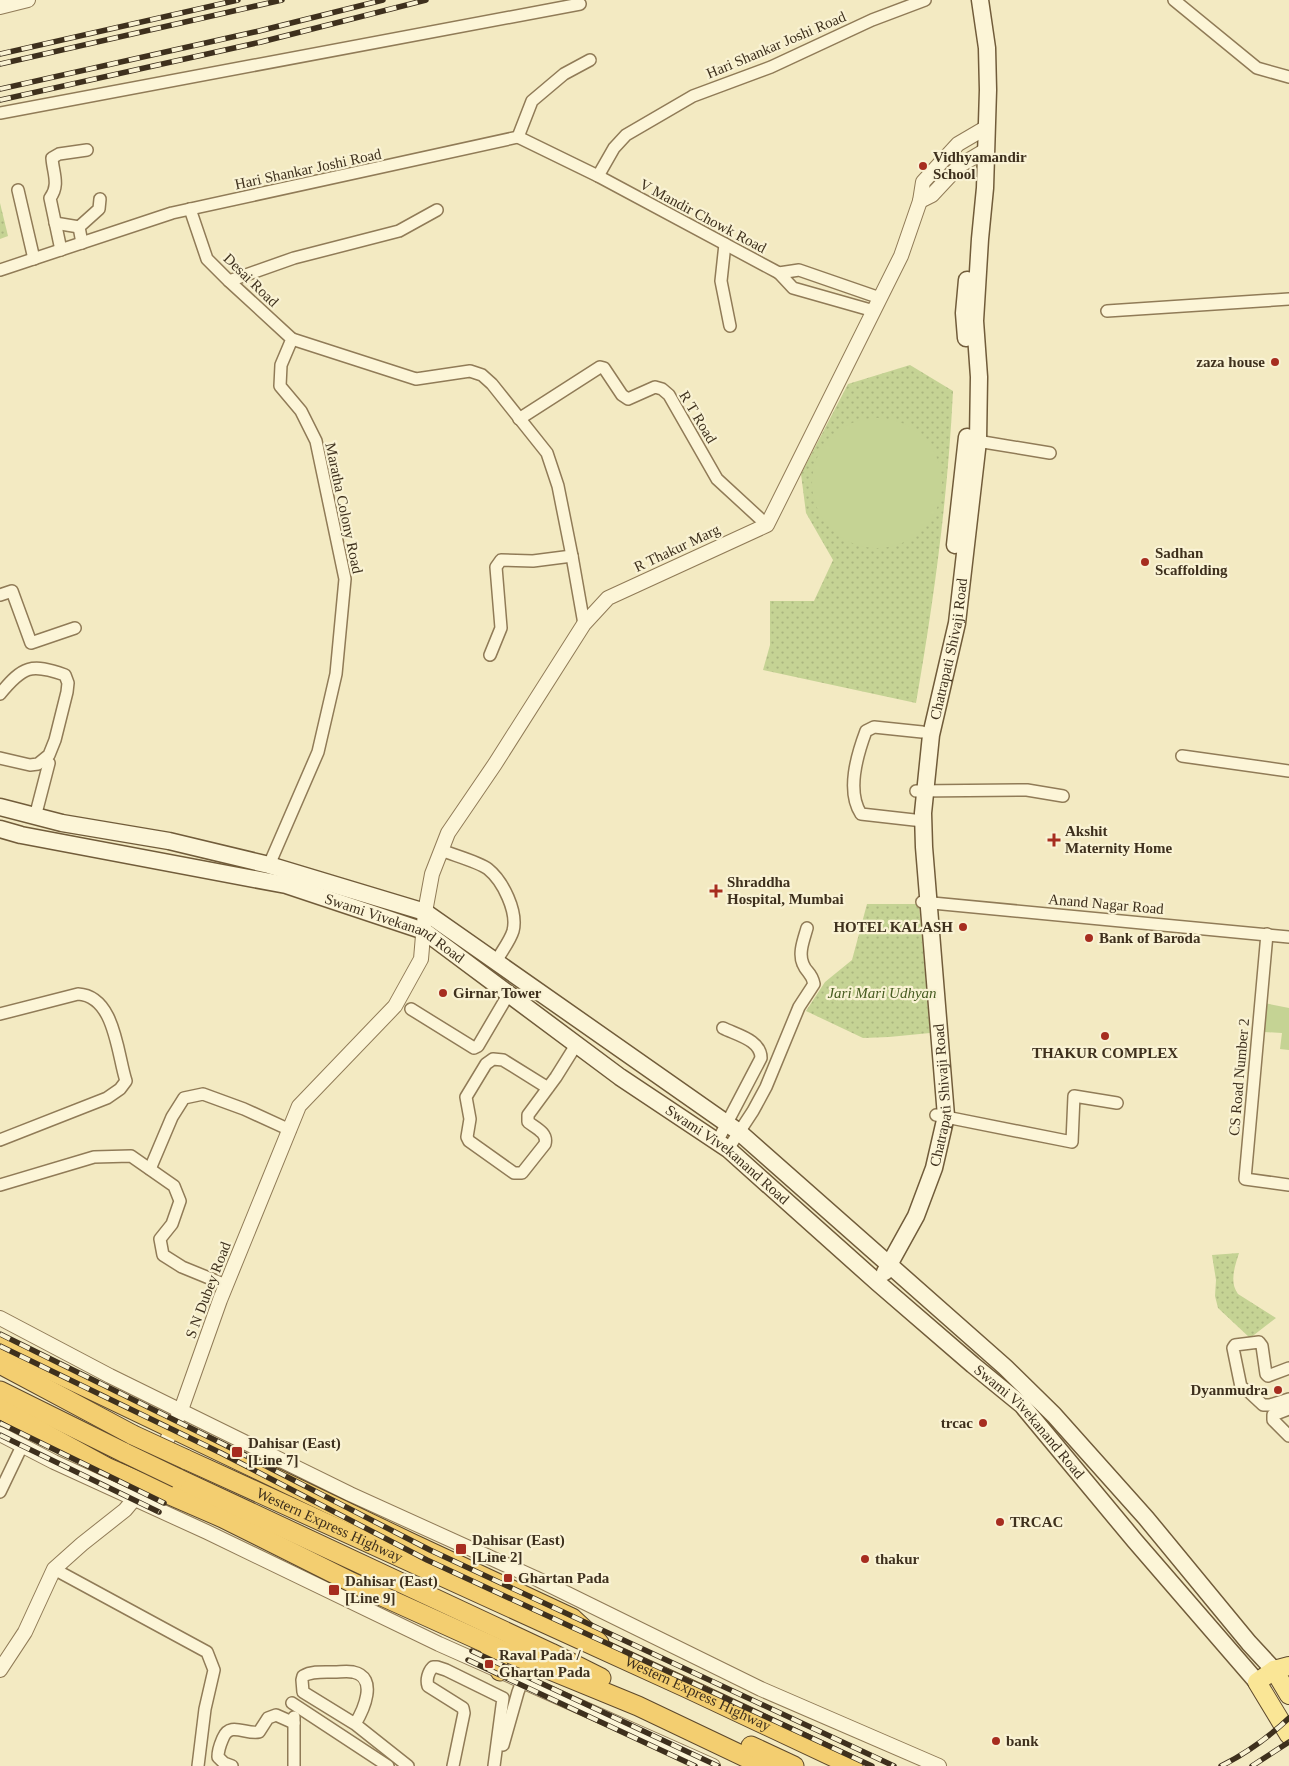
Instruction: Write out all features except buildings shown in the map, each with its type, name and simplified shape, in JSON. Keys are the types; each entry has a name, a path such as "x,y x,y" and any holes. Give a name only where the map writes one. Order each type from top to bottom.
{"highway":[{"path":"0,1346 572,1618 613,1655"},
{"name":"Western Express Highway","path":"0,1364 133,1435 853,1766"},
{"name":"Western Express Highway","path":"0,1391 176,1478 592,1674 794,1766"},
{"path":"0,1409 108,1468 140,1492 223,1518 351,1582 488,1644 638,1706 764,1766"},
{"path":"488,1644 500,1671"},
{"path":"530,1661 592,1674"}],"main road":[{"path":"920,791 917,763 922,732 947,625 958,508 972,440 964,313 981,152 979,1"},
{"name":"Chatrapati Shivaji Road","path":"873,1279 916,1216 934,1168 941,1116 925,902 916,849 920,791 931,735 958,623 972,440"},
{"name":"Swami Vivekanand Road","path":"0,807 62,823 169,841 269,865 425,912 733,1128 1005,1367 1054,1415 1146,1518 1249,1643 1282,1668 1289,1694"},
{"name":"Swami Vivekanand Road","path":"0,829 21,835 286,886 424,931 593,1058 723,1146 873,1279 1022,1404 1135,1541 1257,1682 1289,1735"},
{"path":"593,1058 607,1040"},
{"path":"1257,1682 1282,1668"}],"street":[{"name":"Hari Shankar Joshi Road","path":"598,176 619,140 693,96 771,67 872,20 926,0"},
{"path":"1174,0 1257,68 1289,77"},
{"path":"0,7 20,1"},
{"path":"0,113 580,4"},
{"path":"518,137 532,101 564,74 590,60"},
{"path":"767,525 901,256 920,201 923,182 954,148 982,130"},
{"name":"Hari Shankar Joshi Road","path":"0,270 172,213 518,137"},
{"name":"V Mandir Chowk Road","path":"518,137 598,176 779,273 792,288 874,311"},
{"path":"61,250 50,198 55,192 56,184 52,158 59,154 87,150"},
{"path":"920,201 932,195 959,166 981,152"},
{"path":"18,190 34,259"},
{"path":"56,224 79,227 99,209 100,199"},
{"name":"Desai Road","path":"190,209 207,259 229,282 292,339"},
{"path":"229,282 294,258 399,231 437,210"},
{"path":"79,227 82,243"},
{"path":"725,244 721,281 730,326"},
{"path":"779,273 799,270 880,298"},
{"path":"1107,311 1289,298"},
{"path":"292,339 416,379 470,371 482,375 492,384 547,453 558,486 584,624"},
{"name":"Maratha Colony Road","path":"269,865 318,752 336,674 345,579 316,441 301,411 280,386 281,365 292,339"},
{"name":"R T Road","path":"519,419 600,367 604,368 622,395 628,400 655,387 662,389 668,395 717,479 767,525"},
{"path":"972,440 1050,454"},
{"name":"R Thakur Marg","path":"425,912 432,874 448,833 495,764 584,624 608,598 767,525"},
{"path":"490,655 501,628 496,567 502,560 533,561 572,556"},
{"path":"0,595 12,591 31,643 75,628"},
{"path":"0,694 28,668 46,668 65,675 68,683 68,692 56,740 50,755 38,764 30,765 0,758"},
{"path":"919,821 861,814 856,806 854,784 861,745 866,731 874,728 922,732"},
{"path":"1182,756 1289,771"},
{"path":"36,817 49,763"},
{"path":"920,791 1027,790 1063,796"},
{"path":"441,850 487,868 508,898 513,918 513,931 496,962"},
{"name":"Anand Nagar Road","path":"925,902 1289,937"},
{"name":"S N Dubey Road","path":"0,1670 25,1632 54,1569 82,1544 126,1510 140,1492 173,1428 226,1285 300,1106 395,1006 422,959 425,912"},
{"path":"733,1128 766,1087 799,1007 814,984 812,974 802,963 800,952 807,928"},
{"name":"CS Road Number 2","path":"1267,934 1245,1179 1289,1186"},
{"path":"0,1014 78,994 87,994 96,1000 112,1022 126,1081 120,1089 107,1098 0,1140"},
{"path":"411,1009 474,1048 478,1046 508,995"},
{"path":"723,1028 756,1044 761,1052 761,1058 733,1128 723,1146"},
{"path":"548,1088 503,1060 493,1059 486,1064 466,1097 470,1119 467,1136 469,1141 514,1173 522,1173 526,1170 546,1144 544,1133 528,1122 530,1112 548,1088 576,1045"},
{"path":"150,1169 172,1117 184,1098 203,1094 244,1109 290,1130"},
{"path":"941,1116 1072,1142 1074,1096 1117,1103"},
{"path":"0,1185 94,1157 131,1156 174,1186 180,1201 172,1224 160,1239 163,1255 182,1267 226,1285"},
{"path":"0,1318 110,1376 350,1494 535,1578 761,1688 940,1766"},
{"path":"1289,1368 1268,1376 1266,1374 1262,1346 1259,1342 1235,1345 1233,1348 1241,1387 1263,1405 1270,1405 1289,1399"},
{"path":"972,1364 984,1350"},
{"path":"1289,1409 1276,1413 1273,1420 1289,1436"},
{"path":"0,1434 54,1462 140,1492 353,1604 713,1766"},
{"path":"0,1492 22,1446"},
{"path":"54,1569 207,1652 214,1670 205,1708 198,1766"},
{"path":"500,1766 504,1740 530,1661"},
{"path":"454,1766 458,1752 464,1713 463,1708 428,1686 430,1670 437,1667 446,1670 515,1702"},
{"path":"355,1724 364,1707 368,1692 366,1681 360,1674 353,1672 308,1673 303,1676 302,1692 355,1724 391,1763"},
{"path":"294,1766 296,1706 308,1695"},
{"path":"494,1766 503,1698"},
{"path":"296,1706 391,1763 408,1766"},
{"path":"232,1766 224,1763 218,1757 218,1749 225,1732 229,1729 248,1733 259,1732 268,1718 276,1715 294,1723"}],"green space":[{"path":"0,203 8,236 0,239"},
{"path":"910,365 953,391 948,470 939,548 929,626 916,703 763,670 770,645 770,601 814,601 833,560 806,513 801,474 848,384"},
{"path":"877,418 902,423 923,437 937,458 942,483 937,508 923,529 902,543 877,548 852,543 831,529 817,508 812,483 817,458 831,437 852,423"},
{"name":"Jari Mari Udhyan","path":"867,904 919,904 930,1033 863,1038 806,1011 825,982 852,960"},
{"path":"1264,1003 1289,1008 1289,1050 1280,1049 1282,1033 1264,1032"},
{"path":"1239,1253 1233,1279 1235,1289 1238,1294 1276,1318 1250,1338 1218,1308 1215,1296 1216,1280 1212,1255"}],"railway":[{"path":"0,54 238,0"},
{"path":"0,64 282,0"},
{"path":"0,89 259,31 383,0"},
{"path":"0,100 261,42 426,0"},
{"path":"0,1334 225,1445 430,1550 894,1766"},
{"path":"0,1346 221,1453 427,1560 872,1766"},
{"path":"0,1423 164,1503"},
{"path":"0,1435 159,1512"},
{"path":"472,1651 718,1766"},
{"path":"468,1660 695,1766"},
{"path":"1221,1766 1256,1745 1289,1718"},
{"path":"1252,1766 1289,1742"}],"place":[{"name":"Vidhyamandir School","path":"923,166"},
{"name":"zaza house","path":"1275,362"},
{"name":"Sadhan Scaffolding","path":"1145,562"},
{"name":"Akshit Maternity Home","path":"1054,840"},
{"name":"Shraddha Hospital, Mumbai","path":"716,891"},
{"name":"HOTEL KALASH","path":"963,927"},
{"name":"Bank of Baroda","path":"1089,938"},
{"name":"Girnar Tower","path":"443,993"},
{"name":"THAKUR COMPLEX","path":"1105,1036"},
{"name":"Dyanmudra","path":"1278,1390"},
{"name":"trcac","path":"983,1423"},
{"name":"Dahisar (East) [Line 7]","path":"237,1452"},
{"name":"TRCAC","path":"1000,1522"},
{"name":"Dahisar (East) [Line 2]","path":"461,1549"},
{"name":"thakur","path":"865,1559"},
{"name":"Ghartan Pada","path":"508,1578"},
{"name":"Dahisar (East) [Line 9]","path":"334,1590"},
{"name":"Raval Pada / Ghartan Pada","path":"489,1664"},
{"name":"bank","path":"996,1741"}]}
